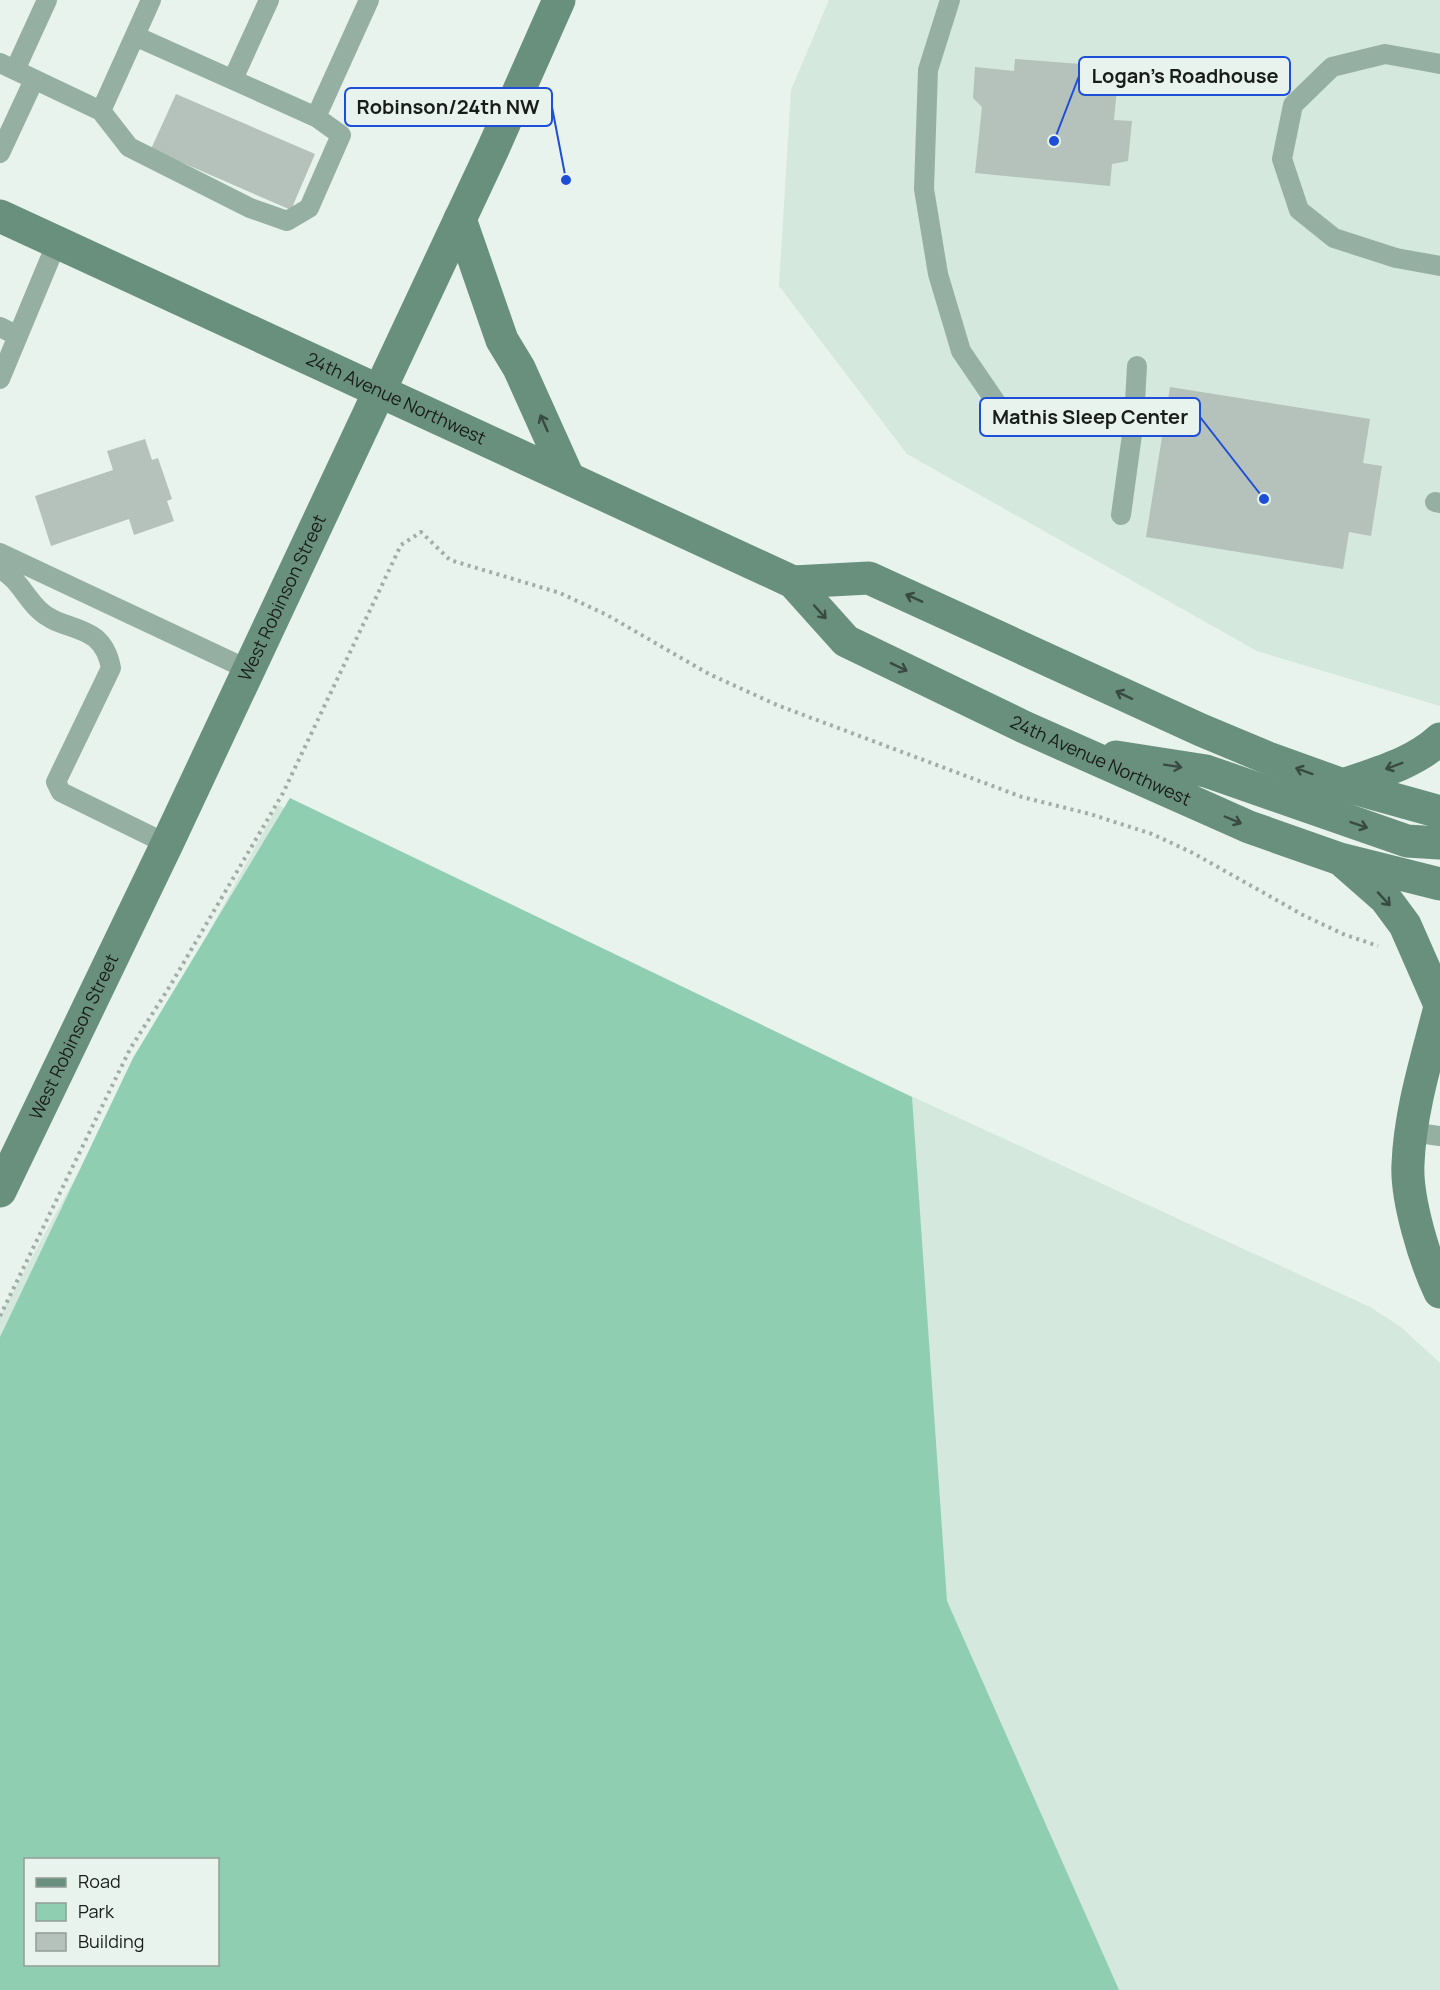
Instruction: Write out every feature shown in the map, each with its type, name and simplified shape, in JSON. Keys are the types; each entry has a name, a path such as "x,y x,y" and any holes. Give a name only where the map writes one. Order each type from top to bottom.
{"main road":[{"name":"West Robinson Street","path":"0,1191 249,670 378,390 460,219 559,0"},
{"name":"24th Avenue Northwest","path":"0,216 793,582 846,641 1074,750 1249,827 1340,859 1440,884"},
{"path":"460,219 502,340 519,368 568,477"},
{"name":"24th Avenue Northwest","path":"793,582 869,578 1201,730 1343,785 1440,812"},
{"path":"1343,785 1406,762 1426,752 1440,739"},
{"path":"1074,750 1206,771 1407,841 1440,843"},
{"path":"1340,859 1385,898 1405,925 1420,954 1440,1006 1426,1134 1408,1167 1427,1264 1440,1292"}],"lane":[{"path":"48,0 8,67 101,111 129,147 250,208 287,221 309,208 340,135 316,117 135,36"},
{"path":"101,111 151,0"},
{"path":"232,79 269,0"},
{"path":"316,117 369,0"},
{"path":"950,0 928,70 924,189 938,274 961,351 1012,426"},
{"path":"1440,64 1385,54 1332,67 1293,105 1282,159 1299,210 1335,238 1396,258 1440,266"},
{"path":"0,153 34,80"},
{"path":"0,379 9,331 57,242"},
{"path":"1121,515 1134,420 1137,366"},
{"path":"0,553 249,670"},
{"path":"0,569 24,590 39,611 96,637 108,654 111,668 56,782 61,792 167,844"}],"path":[{"path":"0,1316 130,1049 170,986 283,793 401,545 421,532 450,560 560,593 607,615 709,674 777,705 1022,797 1090,814 1152,834 1343,934 1377,946 1420,954"}],"shaded area":[{"path":"829,0 1440,0 1440,706 1257,651 907,454 779,286 791,90"},
{"path":"278,805 1370,1307 1401,1327 1440,1363 1440,1990 0,1990 0,1316"}],"green space":[{"path":"290,798 912,1097 947,1601 1119,1990 0,1990 0,1337 133,1058"}],"building":[{"path":"1015,59 1119,67 1114,120 1132,121 1128,161 1112,164 1110,186 975,173 982,107 973,98 975,67 1014,71"},
{"path":"176,94 315,154 291,210 151,149"},
{"path":"1170,387 1370,419 1363,463 1382,466 1371,536 1349,532 1343,569 1146,537"},
{"path":"145,439 152,460 158,458 172,499 167,501 174,521 134,535 129,519 51,546 35,496 113,470 107,451"}],"place":[{"name":"Logan's Roadhouse","path":"1054,141"},
{"name":"Robinson/24th NW","path":"566,180"},
{"name":"Mathis Sleep Center","path":"1264,499"}]}
